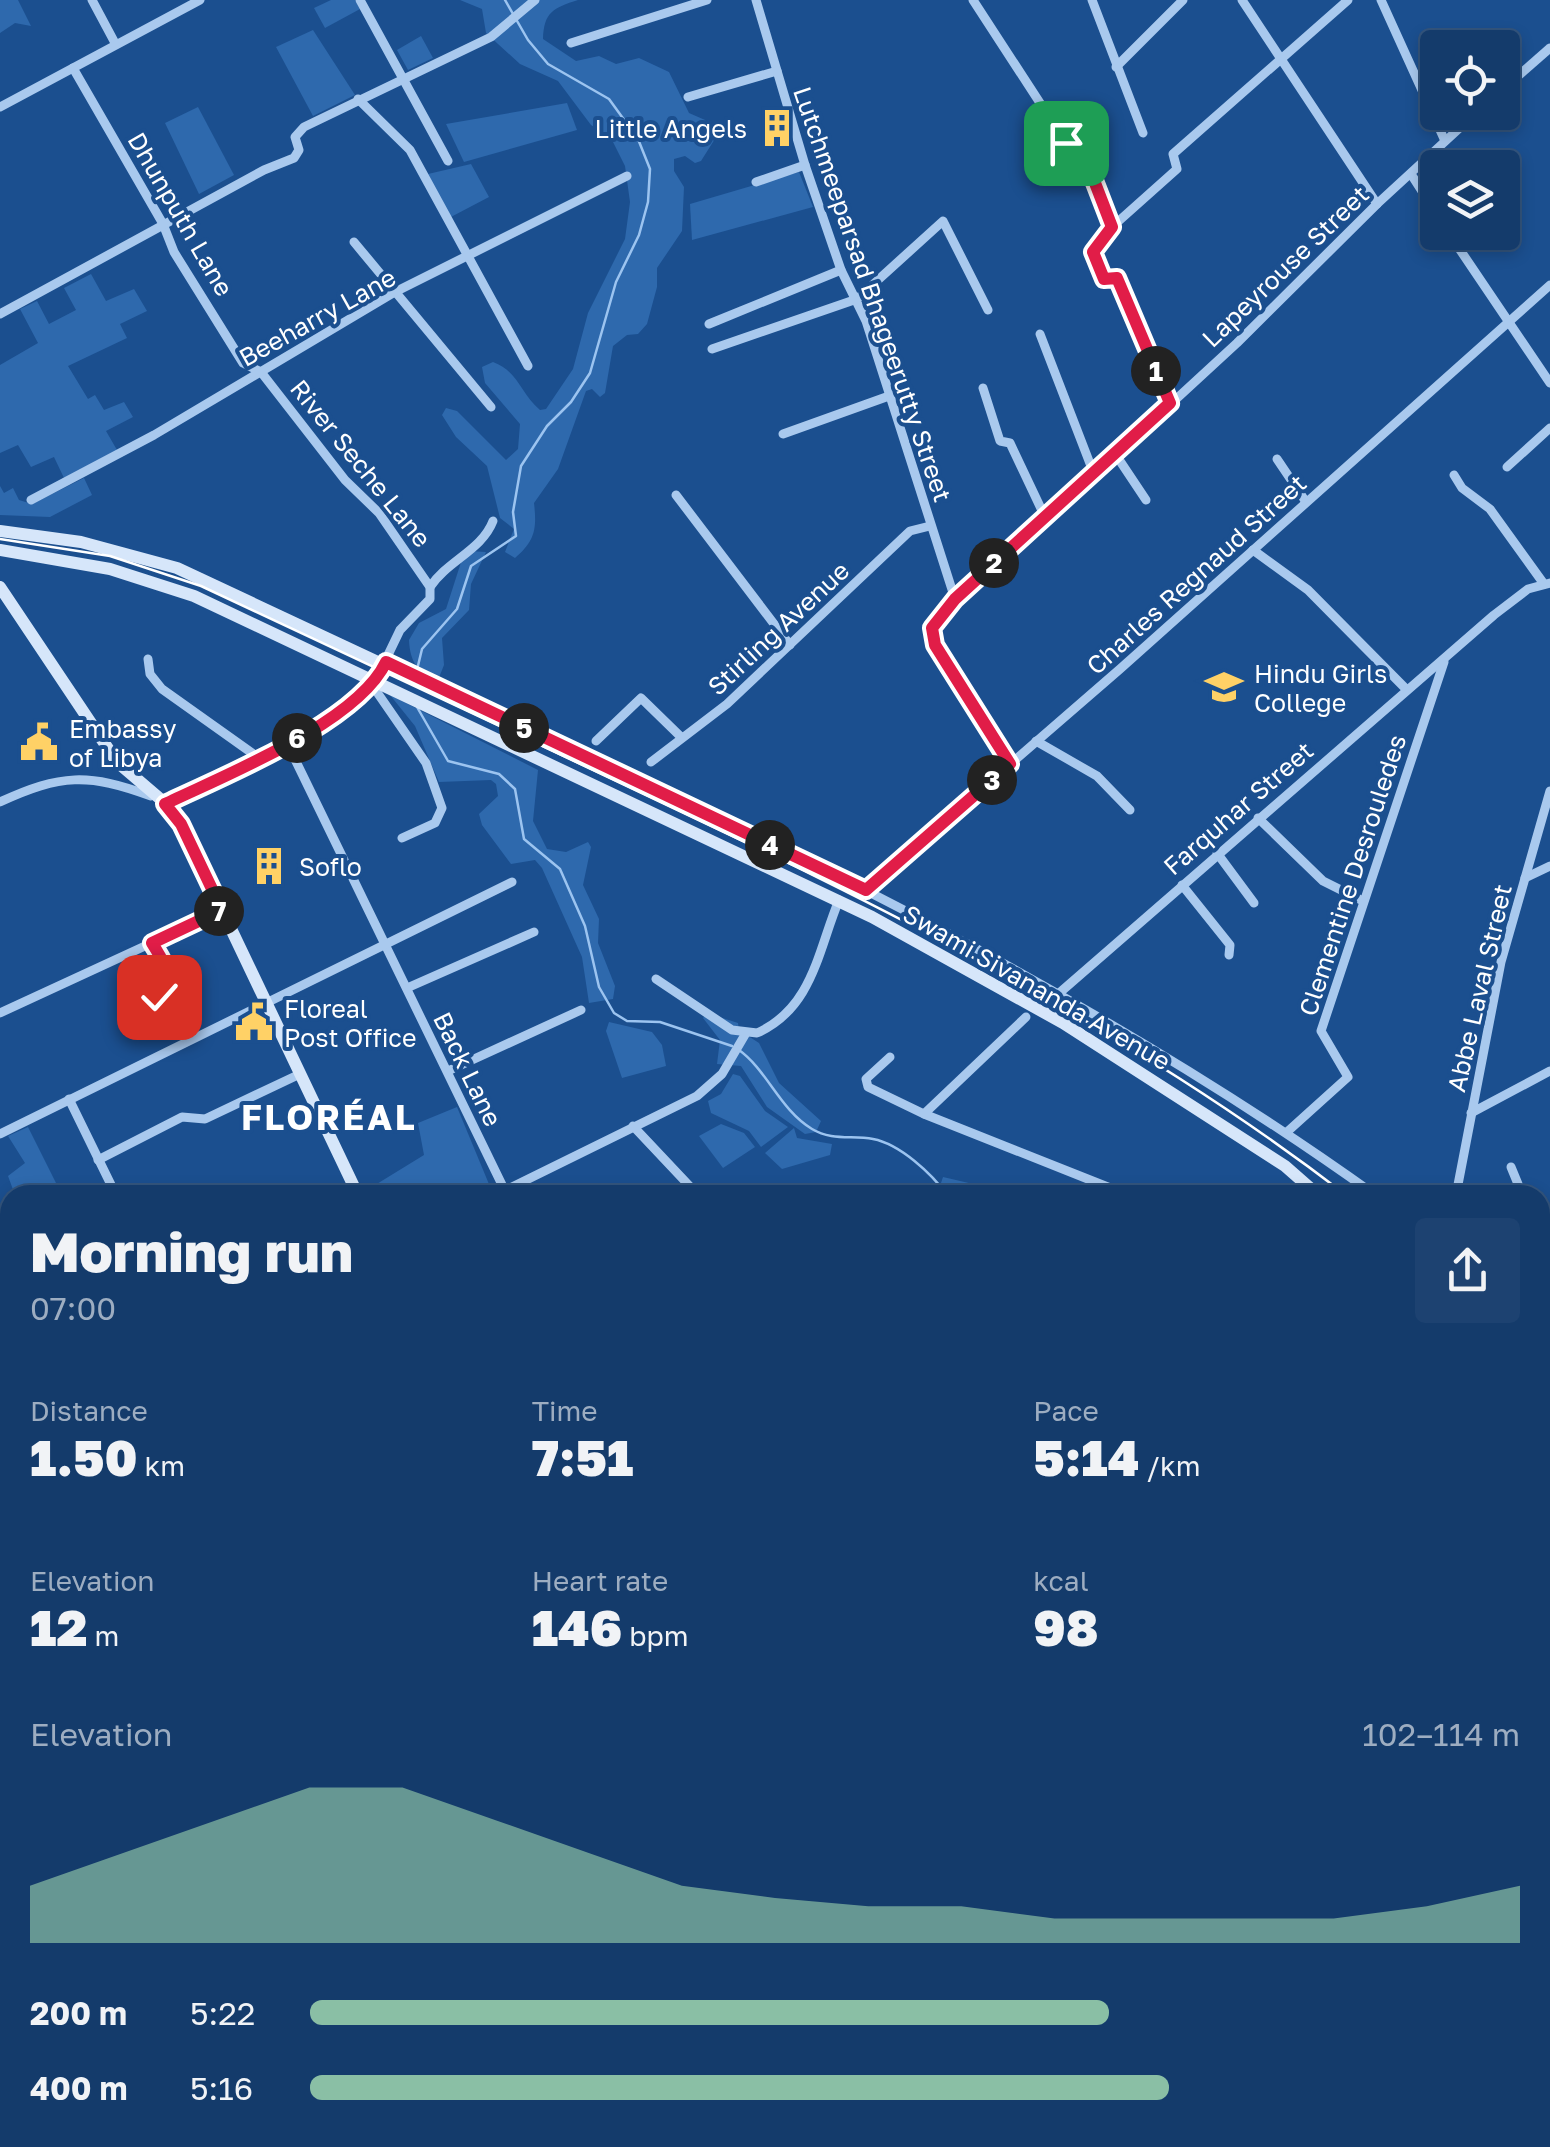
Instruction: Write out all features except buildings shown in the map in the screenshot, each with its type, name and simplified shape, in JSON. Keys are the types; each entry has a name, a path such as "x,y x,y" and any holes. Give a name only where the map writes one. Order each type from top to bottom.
{"street":[{"path":"92,0 114,43"},
{"path":"0,107 200,0"},
{"path":"360,0 448,160"},
{"path":"0,314 163,224 294,158 300,150 295,138 304,127 490,37 517,10 535,0"},
{"path":"571,43 707,0"},
{"name":"Lutchmeeparsad Bhageerutty Street","path":"756,0 805,164 842,270 857,298 955,599"},
{"path":"973,0 1066,143 1090,170 1112,227"},
{"path":"1092,0 1143,133"},
{"path":"1116,66 1183,0"},
{"path":"1242,0 1377,204"},
{"path":"1170,403 1117,278 1104,279 1093,252 1112,227 1177,169 1173,154 1348,0"},
{"path":"1381,0 1445,141"},
{"path":"1520,74 1550,48"},
{"name":"Dhunputh Lane","path":"74,68 163,224 174,252 243,362 261,372"},
{"path":"688,96 777,71"},
{"path":"358,98 410,150 528,366"},
{"name":"Lapeyrouse Street","path":"1010,764 935,645 932,628 955,599 1237,344 1457,130"},
{"path":"756,182 805,164"},
{"path":"1411,174 1420,188"},
{"name":"Beeharry Lane","path":"31,500 396,292 467,260 626,176"},
{"path":"712,349 857,298 943,221 988,310"},
{"path":"354,242 491,407"},
{"path":"1459,250 1505,323 1550,383"},
{"path":"709,324 842,270"},
{"name":"Charles Regnaud Street","path":"866,890 1550,286"},
{"path":"1040,334 1094,474"},
{"name":"River Seche Lane","path":"261,372 345,480 379,512 430,588"},
{"path":"983,388 995,432 1000,441 1010,443 1045,517"},
{"path":"783,434 890,396"},
{"path":"1507,467 1550,428"},
{"path":"1116,455 1146,500"},
{"path":"1277,459 1306,502"},
{"path":"1454,475 1462,488 1490,509 1547,584"},
{"path":"676,494 790,645"},
{"path":"165,804 288,744 373,684 391,664 400,630 430,599 430,588 449,563 482,540 493,522"},
{"name":"Stirling Avenue","path":"651,762 726,704 910,530 930,526"},
{"path":"0,531 80,542 178,568 434,684 866,890 1057,995 1287,1132 1361,1185"},
{"name":"Swami Sivananda Avenue","path":"0,550 144,578 209,603 373,684 839,900 1063,1023 1285,1166 1307,1185"},
{"path":"1252,550 1308,590 1406,689"},
{"name":"Farquhar Street","path":"1057,995 1494,615 1528,589 1547,584"},
{"path":"0,587 117,762 165,804 181,824 353,1185"},
{"path":"0,597 23,623"},
{"path":"148,659 150,674 162,689 259,758"},
{"name":"Clementine Desrouledes","path":"1287,1132 1348,1077 1321,1031 1445,659"},
{"path":"373,684 426,764 442,808 435,824 402,838"},
{"path":"596,741 641,698 681,736"},
{"path":"1036,741 1097,776 1130,810"},
{"name":"Back Lane","path":"288,744 448,1071 499,1185"},
{"path":"0,802 66,778 94,779 152,796"},
{"name":"Abbe Laval Street","path":"1458,1185 1494,994 1550,791"},
{"path":"1258,818 1323,881 1363,902"},
{"path":"1217,853 1254,904"},
{"path":"1524,878 1550,866"},
{"path":"0,1134 512,882"},
{"path":"1182,885 1230,945 1230,956"},
{"path":"520,1185 696,1096 722,1074 746,1036 769,1028 806,988 839,900"},
{"path":"0,1013 222,910"},
{"path":"407,988 534,932"},
{"path":"152,943 184,998 180,1008 164,1013"},
{"path":"159,997 168,986 168,970"},
{"path":"656,979 698,1010 746,1036"},
{"path":"448,1071 581,1010"},
{"path":"924,1114 1026,1017"},
{"path":"890,1057 866,1079 866,1084 924,1114 1103,1185"},
{"path":"1472,1113 1550,1071"},
{"path":"98,1160 182,1117 205,1118 300,1074"},
{"path":"69,1099 111,1185"},
{"path":"632,1126 688,1185"},
{"path":"1511,1167 1518,1185"}],"shaded area":[{"path":"0,0 18,0 31,26 15,23 0,33"},
{"path":"331,0 355,0 360,9 325,28 314,8"},
{"path":"460,0 578,0 552,12 545,23 543,39 576,61 599,56 616,64 639,58 669,72 689,113 712,123 718,134 701,161 695,163 685,156 674,159 674,171 684,187 682,231 657,268 657,287 647,324 638,334 627,335 613,346 605,393 600,397 592,389 586,391 558,469 534,503 531,540 515,558 505,552 514,529 500,518 487,466 456,437 442,415 446,408 457,411 506,460 518,449 520,424 485,383 482,367 493,362 501,366 540,410 546,409 573,369 588,313 625,239 630,202 625,166 611,138 591,125 558,81 520,64 486,33 482,9"},
{"path":"313,30 355,95 313,116 276,47"},
{"path":"421,36 433,58 408,70 397,50"},
{"path":"567,103 577,130 464,162 446,124"},
{"path":"198,107 234,175 199,194 165,123"},
{"path":"471,164 489,197 449,218 428,174"},
{"path":"799,172 813,207 692,240 690,204"},
{"path":"91,274 106,301 134,289 147,311 120,324 127,338 68,366 88,399 95,395 104,410 124,402 133,417 106,431 117,450 64,478 54,457 31,467 18,445 0,453 0,365 38,343 20,309 37,301 49,324 76,310 64,288"},
{"path":"84,478 92,495 50,517 0,515 0,486 4,493 13,488 19,500 32,504"},
{"path":"469,551 486,552 471,584 469,610 442,638 444,665 438,680 416,666 409,640 419,623 446,609 463,556"},
{"path":"390,695 538,770 533,821 547,849 566,852 588,842 591,847 583,885 599,919 598,943 615,986 613,999 589,1003 582,957 542,868 535,860 511,864 482,825 479,814 498,796 496,784 491,780 439,782 415,726"},
{"path":"707,1013 738,1023 739,1030 759,1043 779,1083 821,1121 816,1132 805,1134 767,1107 741,1066 717,1064 720,1040 703,1018"},
{"path":"609,1022 652,1032 662,1045 666,1066 622,1078 606,1031"},
{"path":"733,1074 740,1076 765,1111 788,1127 761,1147 749,1131 711,1113 708,1101 721,1094"},
{"path":"457,1107 489,1185 375,1185 424,1155 418,1123"},
{"path":"721,1124 744,1133 755,1147 723,1168 699,1136"},
{"path":"28,1127 57,1185 11,1185 8,1176 25,1163 8,1136"},
{"path":"794,1128 797,1138 832,1144 830,1155 782,1169 765,1153"},
{"path":"943,1177 977,1185 940,1185"}],"waterway":[{"path":"416,674 422,649 457,609 471,566 516,536 513,512 521,466 590,373 616,282 639,235 648,202 650,169 638,139 609,99 548,64 528,40 505,0"},
{"path":"417,707 448,761 499,774 515,789 524,839 560,869 585,926 599,987 614,1013 627,1021 660,1022 732,1046"},
{"path":"739,1050 791,1111 812,1129 883,1142 904,1153 938,1185"}],"tram line":[{"path":"0,539 110,556 201,586 818,877 1090,1023 1263,1134 1332,1185"}],"place":[{"name":"Little Angels","path":"777,128"},
{"name":"Hindu Girls College","path":"1224,687"},
{"name":"Embassy of Libya","path":"39,742"},
{"name":"Soflo","path":"269,866"},
{"name":"Floreal Post Office","path":"254,1022"}],"district":[{"name":"FLORÉAL","path":"329,1117"}],"route":[{"path":"159,997 168,986 168,970 152,943 222,910 181,824 165,804 288,744 372,685 386,662 866,890 1010,764 935,645 934,621 1170,403 1117,278 1104,279 1093,252 1112,227 1090,170 1066,143"}]}
